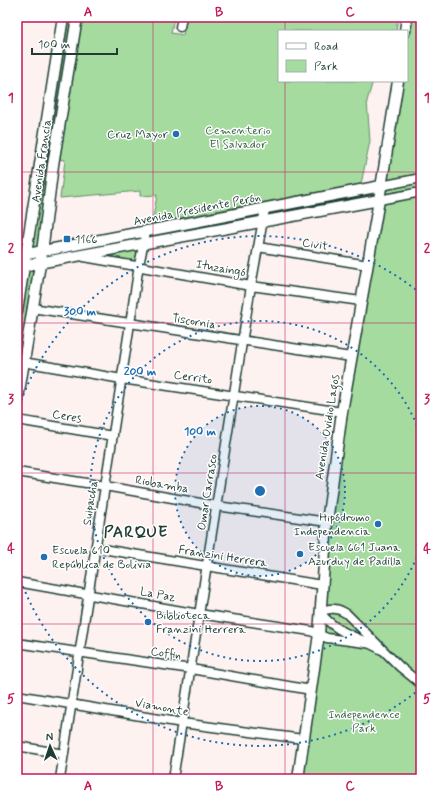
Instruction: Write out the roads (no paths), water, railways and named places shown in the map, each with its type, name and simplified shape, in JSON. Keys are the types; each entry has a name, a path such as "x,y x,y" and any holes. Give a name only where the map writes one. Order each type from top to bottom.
{"main road":[{"name":"Avenida Francia","path":"17,311 22,256 35,195 63,17"},
{"name":"Avenida Francia","path":"17,404 20,362 42,252 48,198 77,17"},
{"path":"405,30 407,17"},
{"name":"Avenida Ovidio Lagos","path":"298,779 319,634 327,522 342,412 398,82"},
{"path":"52,85 65,89"},
{"name":"Avenida Presidente Perón","path":"22,256 381,186"},
{"path":"35,195 44,194 48,198"},
{"name":"Avenida Presidente Perón","path":"21,266 379,200"}],"street":[{"path":"180,27 182,17"},
{"path":"381,186 421,178"},
{"path":"379,200 421,192"},
{"name":"Omar Carrasco","path":"173,779 242,341 265,208"},
{"name":"Suipacha","path":"60,779 130,323 146,232"},
{"name":"Civit","path":"258,247 368,265"},
{"name":"Ituzaingó","path":"76,256 251,286 361,301"},
{"name":"Tiscornia","path":"32,308 352,357"},
{"name":"Cerrito","path":"20,362 342,412"},
{"name":"Ceres","path":"17,420 113,436"},
{"name":"Riobamba","path":"17,472 217,506 327,522"},
{"name":"Franzini Herrera","path":"96,548 322,584"},
{"name":"La Paz","path":"17,582 199,614 310,631 327,638 373,644"},
{"path":"382,650 373,644 335,628 320,612 332,608 340,609 347,614 400,667 421,684"},
{"name":"Coffin","path":"17,643 191,669 311,690"},
{"name":"Viamonte","path":"17,695 182,723 303,739"},
{"path":"17,746 64,754"}],"place":[{"name":"Cruz Mayor","path":"176,134"},
{"name":"1166","path":"67,239"},
{"name":"Hipódromo Independencia","path":"378,524"},
{"name":"Escuela 661 Juana Azurduy de Padilla","path":"300,554"},
{"name":"Escuela 610 República de Bolivia","path":"44,557"},
{"name":"Biblioteca Franzini Herrera","path":"148,622"}],"district":[{"name":"PARQUE","path":"136,531"}],"park label":[{"name":"Cementerio El Salvador","path":"238,137"},
{"name":"Independence Park","path":"364,721"}]}
